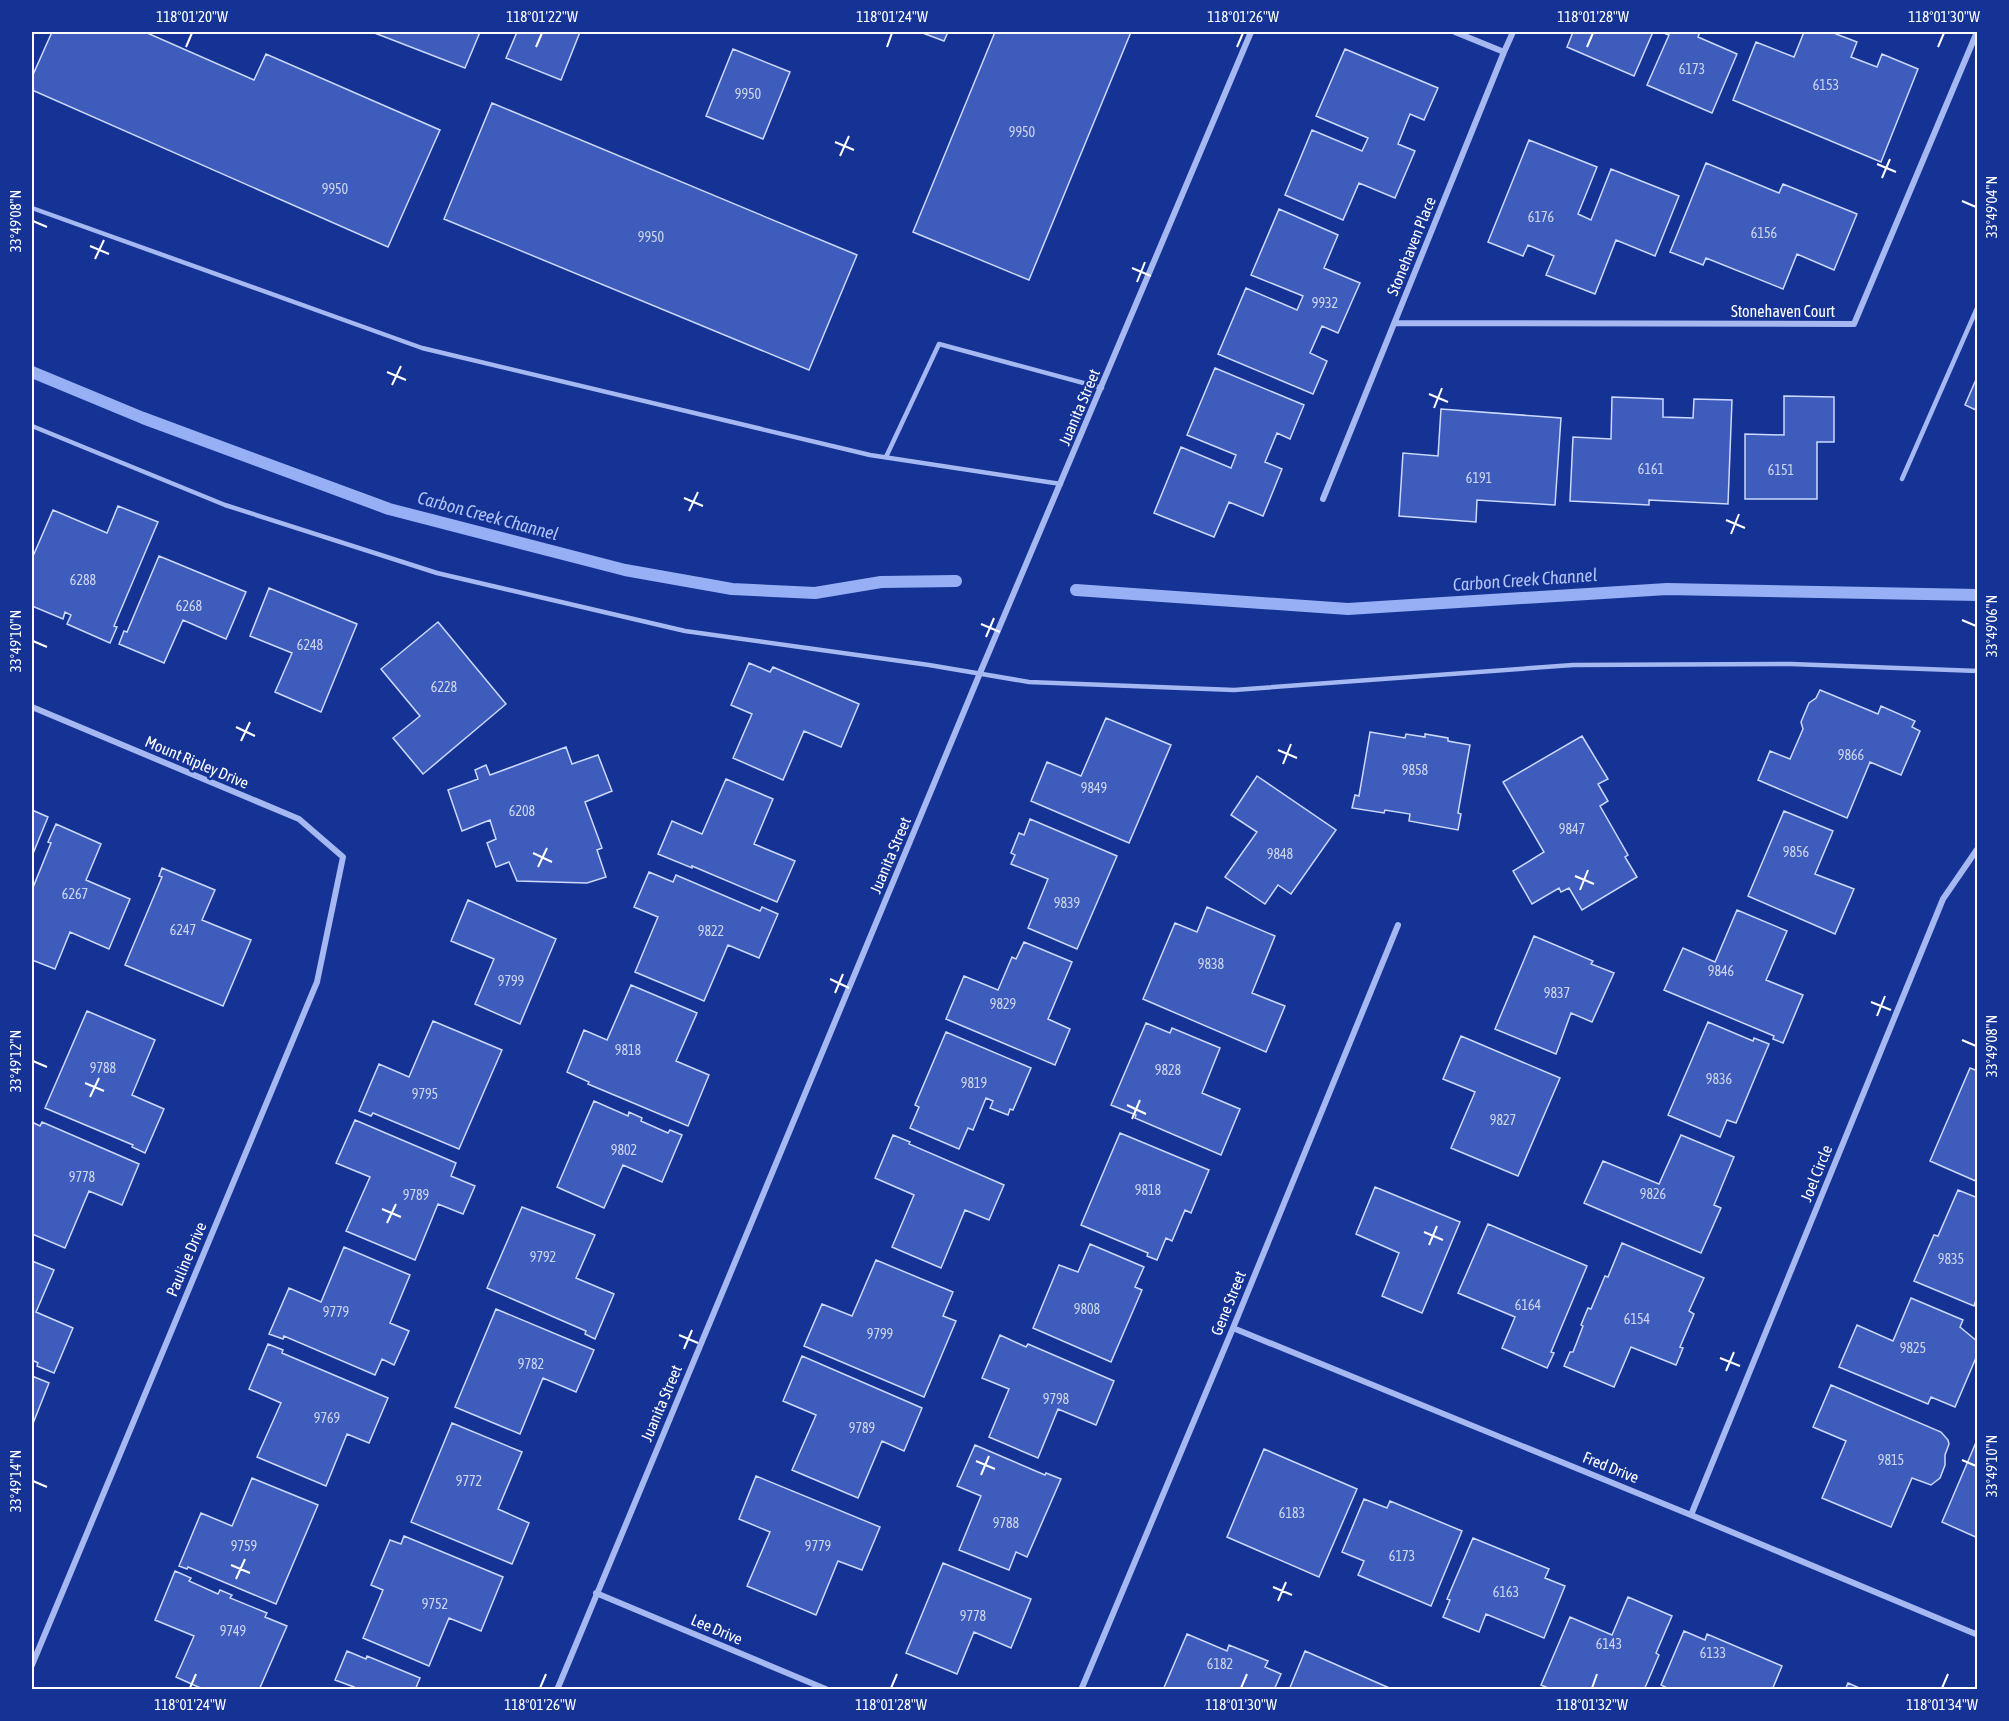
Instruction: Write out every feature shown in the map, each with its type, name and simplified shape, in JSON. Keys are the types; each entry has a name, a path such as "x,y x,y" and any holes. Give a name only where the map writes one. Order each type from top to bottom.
{"street":[{"name":"Juanita Street","path":"556,1689 980,673 1251,32"},
{"path":"1455,32 1504,52 1513,32"},
{"name":"Stonehaven Court","path":"1395,323 1854,324 1977,32"},
{"name":"Stonehaven Place","path":"1323,499 1504,52"},
{"name":"Mount Ripley Drive","path":"32,707 299,819 343,857"},
{"name":"Joel Circle","path":"1691,1515 1943,899 1977,848"},
{"name":"Pauline Drive","path":"32,1665 317,982 343,857"},
{"name":"Gene Street","path":"1081,1689 1233,1328 1398,926"},
{"name":"Fred Drive","path":"1233,1328 1691,1515 1977,1635"},
{"name":"Lee Drive","path":"596,1593 828,1689"}],"lane":[{"path":"32,208 422,348 870,454 1061,484"},
{"path":"1902,479 1977,306"},
{"path":"886,457 939,344 1102,388"},
{"path":"32,426 225,505 437,573 686,632 1029,681 1234,690 1573,665 1791,664 1977,671"}],"building":[{"path":"52,32 145,32 254,80 266,54 440,130 388,247 32,90 32,77"},
{"path":"372,32 480,32 465,68"},
{"path":"517,32 580,32 561,80 506,58"},
{"path":"920,32 948,32 944,41"},
{"path":"995,32 1131,32 1029,280 913,232"},
{"path":"1573,32 1653,32 1634,76 1567,47"},
{"path":"1661,32 1700,32 1698,37 1737,54 1712,113 1647,85 1669,35"},
{"path":"1804,32 1831,32 1857,42 1851,57 1877,67 1882,54 1918,69 1881,162 1733,100 1756,42 1794,57"},
{"path":"733,49 790,72 763,139 706,116"},
{"path":"1345,49 1438,88 1424,120 1410,114 1398,144 1415,151 1395,198 1359,183 1343,220 1285,195 1312,130 1362,151 1368,138 1316,116"},
{"path":"492,103 857,255 809,370 444,219"},
{"path":"1529,140 1597,167 1578,214 1591,220 1611,169 1679,196 1655,256 1616,240 1595,294 1546,275 1554,256 1528,245 1523,256 1488,242"},
{"path":"1706,163 1779,193 1783,184 1857,214 1834,270 1797,254 1783,289 1706,258 1703,265 1670,252"},
{"path":"1279,209 1338,235 1324,268 1360,283 1338,333 1322,326 1310,353 1327,361 1313,394 1218,354 1246,288 1297,310 1303,296 1251,275"},
{"path":"1215,368 1304,405 1290,439 1277,433 1265,462 1282,469 1263,516 1229,502 1214,537 1154,513 1181,447 1231,468 1236,455 1187,435"},
{"path":"1978,375 1978,411 1965,405"},
{"path":"1784,396 1834,397 1834,442 1817,442 1817,499 1745,499 1745,434 1784,435"},
{"path":"1612,397 1663,399 1663,417 1693,418 1694,399 1732,400 1728,504 1649,500 1649,505 1570,501 1573,437 1611,439"},
{"path":"1441,409 1561,418 1555,505 1477,500 1476,522 1399,516 1403,453 1438,456"},
{"path":"118,506 158,522 114,626 117,627 110,643 67,624 71,615 65,612 63,619 32,606 32,553 34,554 53,510 107,533"},
{"path":"159,556 246,592 226,639 183,620 164,663 119,644 124,631 127,632"},
{"path":"269,588 357,624 321,712 275,692 292,653 250,636"},
{"path":"438,622 506,704 423,774 393,738 420,716 381,669"},
{"path":"749,663 770,672 773,667 859,704 841,747 804,731 783,780 733,758 752,714 731,705"},
{"path":"1820,690 1878,714 1881,706 1915,721 1912,727 1920,731 1901,775 1870,762 1847,818 1758,780 1770,751 1790,759 1803,729 1801,722 1809,703 1816,698"},
{"path":"1106,718 1171,745 1129,843 1031,801 1047,762 1081,776"},
{"path":"1370,732 1405,738 1406,734 1425,737 1425,734 1470,745 1458,813 1461,814 1458,830 1409,821 1410,814 1352,808 1355,795 1359,796"},
{"path":"1582,736 1608,779 1598,784 1608,801 1600,806 1628,855 1625,857 1637,877 1582,910 1569,888 1561,892 1559,888 1532,904 1513,871 1544,852 1503,782"},
{"path":"566,747 572,764 598,755 612,791 585,802 602,848 597,850 606,877 587,883 517,881 509,862 496,867 487,843 496,839 490,820 462,831 448,790 478,779 475,770 486,765 490,775"},
{"path":"1257,776 1336,830 1291,894 1278,885 1265,904 1225,877 1257,832 1231,815"},
{"path":"726,779 773,799 754,844 795,861 777,902 658,854 672,821 702,834"},
{"path":"32,810 48,817 32,856"},
{"path":"1784,811 1833,831 1815,874 1854,889 1835,934 1748,896"},
{"path":"1030,819 1117,856 1077,949 1028,928 1048,879 1011,864 1015,855 1011,853 1019,833 1024,835"},
{"path":"56,824 101,844 86,880 130,899 109,949 70,932 55,969 32,960 32,890"},
{"path":"162,868 215,890 202,920 251,940 223,1006 125,965 162,877 159,876"},
{"path":"649,872 673,882 676,875 760,911 762,907 778,914 759,958 728,945 704,1001 635,972 658,917 634,907"},
{"path":"468,900 556,939 520,1024 475,1004 494,959 451,941"},
{"path":"1207,907 1275,936 1252,993 1285,1006 1266,1052 1143,999 1175,923 1197,932"},
{"path":"1737,910 1787,931 1766,980 1803,995 1783,1043 1773,1039 1774,1036 1664,990 1683,948 1715,962"},
{"path":"1534,936 1593,961 1591,964 1614,973 1592,1022 1571,1013 1556,1054 1495,1029"},
{"path":"1024,942 1072,962 1048,1019 1070,1029 1055,1065 946,1019 964,976 998,990 1012,957 1016,959"},
{"path":"631,985 697,1013 676,1061 709,1075 688,1126 588,1084 589,1082 567,1072 584,1030 607,1040"},
{"path":"87,1011 155,1040 132,1095 164,1109 145,1153 132,1147 133,1145 45,1108"},
{"path":"433,1021 502,1050 459,1149 373,1113 371,1116 359,1111 379,1064 409,1077"},
{"path":"1708,1022 1753,1041 1754,1038 1769,1044 1736,1123 1727,1120 1720,1137 1668,1115"},
{"path":"1146,1023 1170,1033 1172,1028 1220,1048 1202,1093 1240,1109 1221,1155 1135,1118 1136,1115 1111,1105"},
{"path":"946,1032 1031,1068 1013,1110 1010,1109 1008,1115 990,1108 993,1101 986,1098 973,1130 968,1128 959,1149 910,1128 919,1107 915,1105"},
{"path":"1461,1036 1560,1078 1518,1176 1451,1148 1475,1092 1443,1079"},
{"path":"1970,1068 1978,1071 1978,1182 1930,1161"},
{"path":"594,1101 628,1116 629,1112 642,1118 641,1121 668,1133 670,1130 682,1135 662,1182 623,1165 604,1208 557,1187"},
{"path":"355,1120 456,1163 451,1176 475,1186 463,1214 438,1204 415,1260 346,1231 370,1177 336,1163"},
{"path":"32,1122 40,1126 42,1122 139,1164 122,1205 89,1191 65,1248 32,1234"},
{"path":"1120,1133 1209,1170 1191,1213 1185,1210 1172,1241 1166,1238 1157,1260 1147,1256 1148,1253 1081,1225"},
{"path":"893,1135 1004,1185 989,1220 965,1210 941,1268 892,1247 914,1195 875,1178"},
{"path":"1681,1135 1734,1157 1714,1205 1721,1208 1701,1253 1584,1203 1603,1161 1659,1184"},
{"path":"1375,1187 1460,1222 1422,1313 1382,1296 1399,1253 1356,1234"},
{"path":"1958,1190 1978,1198 1978,1301 1976,1300 1974,1306 1914,1281 1934,1235 1938,1236"},
{"path":"522,1207 595,1235 576,1278 614,1294 595,1339 585,1334 586,1331 487,1288"},
{"path":"1488,1224 1587,1266 1551,1352 1554,1353 1547,1368 1502,1348 1515,1317 1458,1293"},
{"path":"1622,1243 1704,1278 1689,1311 1694,1314 1680,1347 1683,1348 1676,1365 1631,1347 1614,1387 1564,1366 1570,1352 1573,1352 1588,1308 1591,1309 1605,1276 1608,1277"},
{"path":"1090,1244 1144,1267 1135,1287 1142,1290 1111,1362 1033,1328 1059,1265 1078,1272"},
{"path":"344,1247 410,1275 390,1323 409,1331 394,1365 382,1359 375,1375 284,1336 283,1339 269,1334 289,1288 321,1302"},
{"path":"876,1260 953,1292 943,1316 956,1321 924,1397 804,1346 822,1304 852,1316"},
{"path":"32,1261 54,1270 36,1312 73,1328 54,1373 37,1366 38,1363 32,1360"},
{"path":"1911,1298 1963,1320 1960,1327 1978,1342 1978,1353 1955,1407 1931,1397 1928,1404 1839,1367 1857,1325 1893,1341"},
{"path":"496,1309 594,1350 576,1392 543,1378 520,1434 455,1407"},
{"path":"1000,1335 1026,1347 1028,1344 1114,1381 1096,1425 1058,1409 1038,1458 989,1437 1009,1389 982,1378"},
{"path":"268,1344 283,1350 282,1353 388,1398 369,1443 347,1434 326,1486 257,1457 281,1403 249,1389"},
{"path":"802,1356 922,1408 904,1451 882,1441 858,1498 792,1470 816,1415 783,1401"},
{"path":"32,1376 49,1383 32,1426"},
{"path":"1831,1385 1941,1432 1948,1440 1945,1465 1940,1478 1931,1485 1912,1478 1891,1527 1822,1498 1846,1441 1813,1427"},
{"path":"452,1423 522,1452 498,1509 529,1523 512,1564 411,1522"},
{"path":"1978,1441 1978,1538 1942,1522"},
{"path":"975,1445 1045,1475 1046,1473 1061,1479 1027,1557 1016,1552 1009,1570 959,1550 981,1496 957,1486"},
{"path":"1264,1449 1357,1489 1319,1577 1227,1537"},
{"path":"756,1476 880,1527 862,1570 838,1561 816,1615 747,1586 770,1532 739,1519"},
{"path":"252,1478 318,1505 276,1604 188,1567 187,1569 179,1566 201,1513 232,1526"},
{"path":"1364,1499 1387,1508 1390,1501 1462,1531 1431,1606 1358,1575 1364,1561 1342,1552"},
{"path":"404,1536 503,1577 481,1631 449,1618 429,1666 363,1638 383,1590 371,1585 390,1540 401,1544"},
{"path":"1473,1538 1549,1569 1545,1578 1565,1586 1544,1638 1486,1614 1479,1632 1443,1617 1450,1600 1447,1599"},
{"path":"943,1563 1031,1599 1011,1648 974,1632 957,1674 906,1653"},
{"path":"175,1571 191,1578 189,1581 218,1594 220,1590 232,1595 230,1598 267,1613 265,1617 287,1626 259,1690 205,1690 176,1677 194,1636 155,1620"},
{"path":"1628,1597 1672,1616 1656,1653 1659,1655 1644,1690 1586,1690 1582,1688 1581,1690 1553,1690 1541,1685 1570,1617 1612,1635"},
{"path":"1684,1631 1705,1640 1707,1634 1782,1666 1772,1690 1671,1690 1661,1685"},
{"path":"1187,1634 1227,1651 1229,1645 1268,1661 1265,1667 1281,1674 1274,1690 1163,1690"},
{"path":"347,1651 366,1659 367,1656 420,1678 415,1690 352,1690 354,1687 335,1680"},
{"path":"1305,1651 1394,1690 1289,1690"},
{"path":"1848,1683 1864,1690 1845,1690"}],"waterway":[{"name":"Carbon Creek Channel","path":"32,372 143,418 389,509 625,570 732,589 815,593 881,582 956,581"},
{"name":"Carbon Creek Channel","path":"1076,590 1348,609 1667,589 1978,595"}]}
